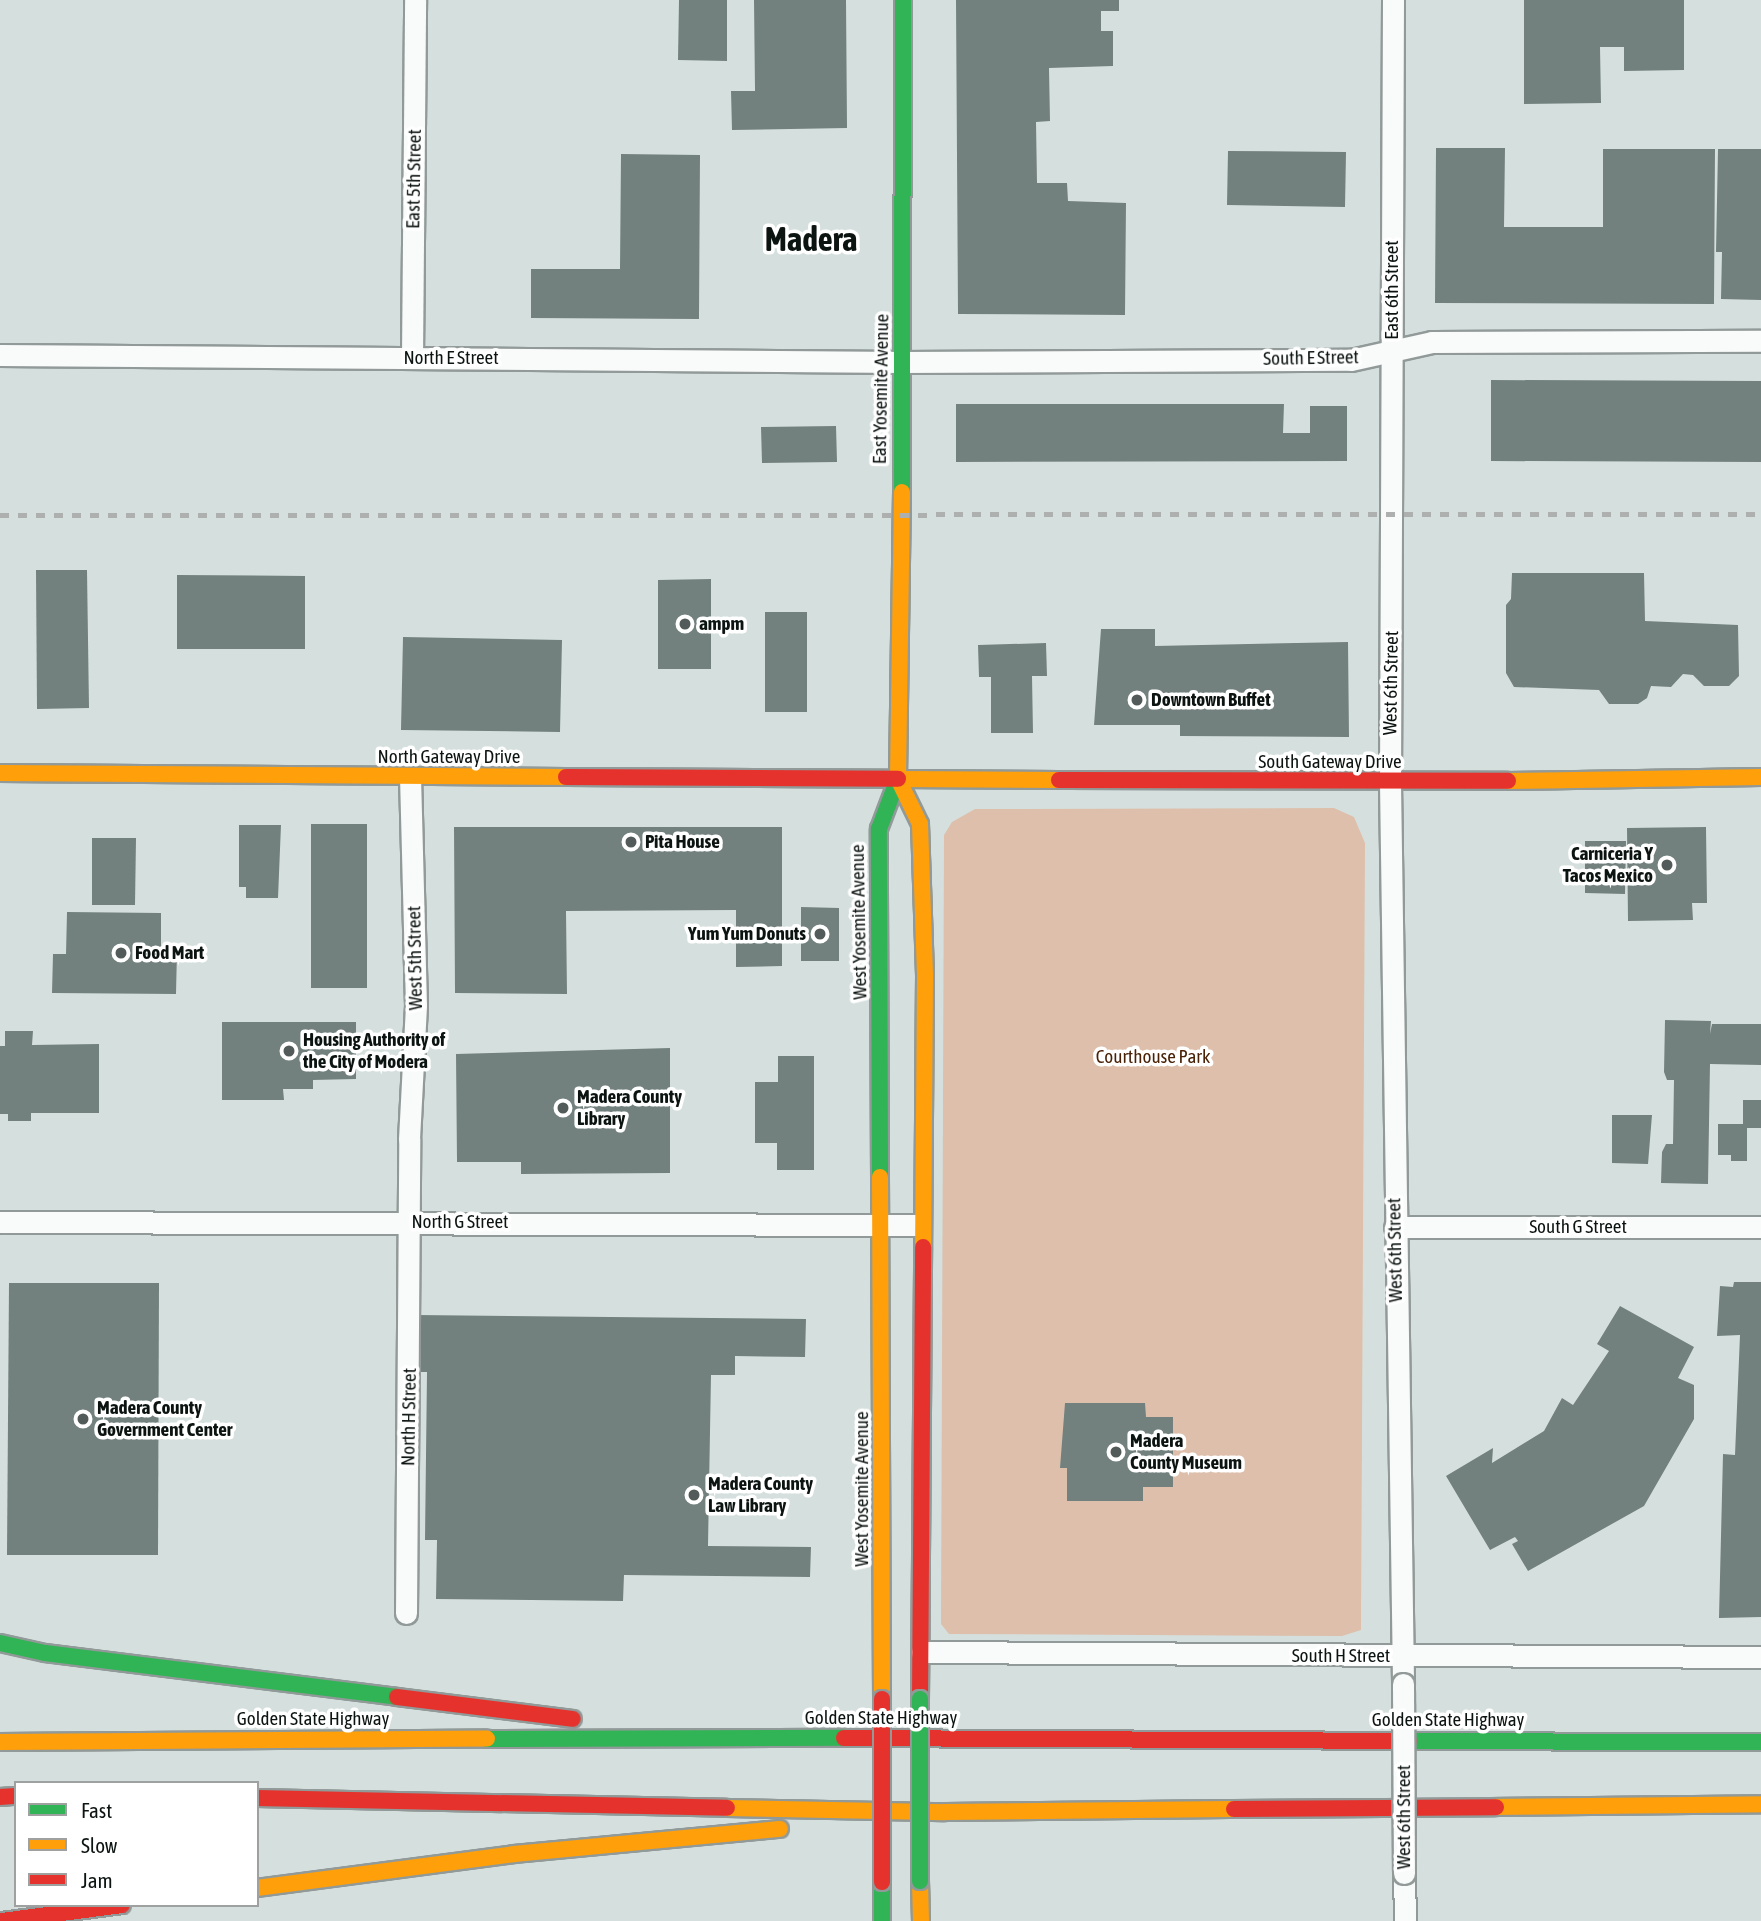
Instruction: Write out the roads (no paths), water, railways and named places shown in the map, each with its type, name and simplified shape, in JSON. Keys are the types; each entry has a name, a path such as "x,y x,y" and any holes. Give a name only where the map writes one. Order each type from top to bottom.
{"main road":[{"name":"East Yosemite Avenue","path":"898,779 906,130 903,0"},
{"name":"North Gateway Drive","path":"0,773 410,779 898,779"},
{"name":"South Gateway Drive","path":"898,779 1391,783 1761,777"},
{"name":"West Yosemite Avenue","path":"898,779 879,829 884,1225 902,1651 920,1699 921,1921"},
{"name":"West Yosemite Avenue","path":"882,1921 882,1699 902,1651 920,1225 925,976 920,824 898,779"},
{"path":"0,1643 140,1666 731,1738"},
{"name":"Golden State Highway","path":"0,1742 731,1738 1761,1742"},
{"path":"259,1798 945,1812 1761,1804"},
{"path":"259,1888 514,1854 945,1812"},
{"path":"2,1921 107,1907"}],"street":[{"name":"East 5th Street","path":"412,358 415,0"},
{"name":"East 6th Street","path":"1392,579 1393,0"},
{"name":"South E Street","path":"902,362 1351,360 1432,342 1761,341"},
{"name":"North E Street","path":"0,355 902,362"},
{"name":"West 6th Street","path":"1392,579 1395,1227 1405,1921"},
{"name":"West 5th Street","path":"410,779 416,1005 409,1139 410,1222"},
{"name":"North G Street","path":"0,1222 920,1225"},
{"name":"North H Street","path":"406,1613 410,1222"},
{"name":"South G Street","path":"1395,1227 1761,1227"},
{"name":"South H Street","path":"902,1651 1761,1657"}],"railway":[{"path":"0,515 1761,514"}],"place":[{"name":"ampm","path":"685,624"},
{"name":"Downtown Buffet","path":"1137,700"},
{"name":"Pita House","path":"631,842"},
{"name":"Carniceria Y Tacos Mexico","path":"1667,865"},
{"name":"Yum Yum Donuts","path":"820,934"},
{"name":"Food Mart","path":"121,953"},
{"name":"Housing Authority of the City of Modera","path":"289,1051"},
{"name":"Madera County Library","path":"563,1108"},
{"name":"Madera County Government Center","path":"83,1419"},
{"name":"Madera County Museum","path":"1116,1452"},
{"name":"Madera County Law Library","path":"694,1495"}],"district":[{"name":"Madera","path":"811,240"}],"park label":[{"name":"Courthouse Park","path":"1153,1057"}]}
